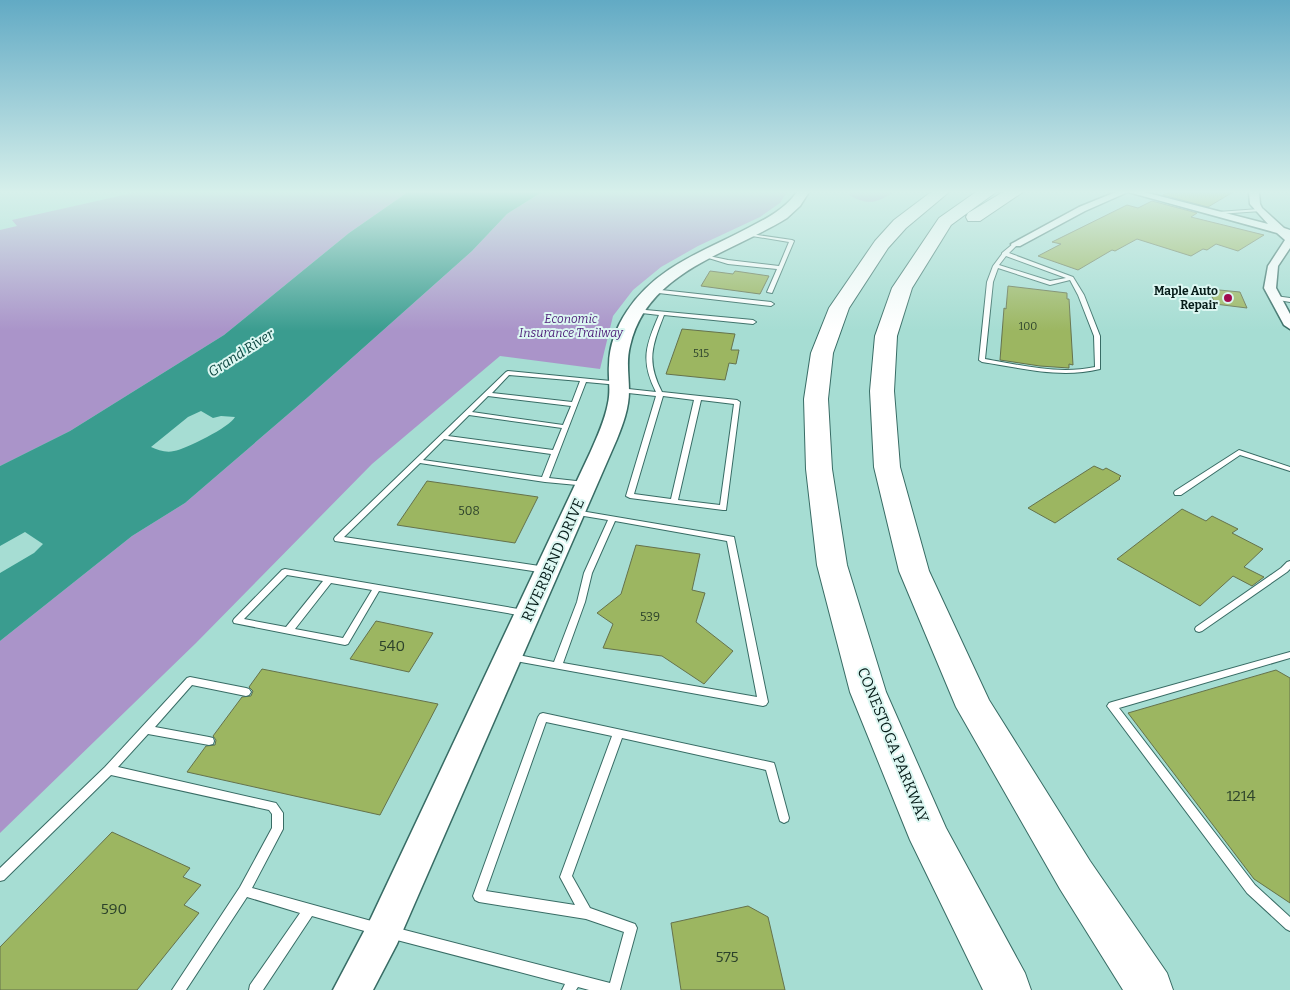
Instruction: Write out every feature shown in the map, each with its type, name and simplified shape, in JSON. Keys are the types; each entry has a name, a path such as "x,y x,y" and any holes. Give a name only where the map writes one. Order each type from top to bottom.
{"highway":[{"name":"CONESTOGA PARKWAY","path":"887,238 839,308 822,354 816,399 819,468 832,565 868,692 931,840 1008,990"},
{"path":"934,238 902,288 886,336 882,391 887,466 914,571 974,707 1075,875 1150,990"},
{"path":"927,248 944,238"}],"street":[{"name":"RIVERBEND DRIVE","path":"352,990 384,931 588,484 615,418 619,386 618,361 624,336 643,301 669,276 738,238"},
{"path":"1016,244 1027,238"},
{"path":"1288,238 1290,240 1273,266 1270,288 1290,325"}],"lane":[{"path":"770,292 792,241 774,238"},
{"path":"1004,253 1071,278 1081,295 1097,336 1098,368 1084,372 1056,371 982,360 990,282 996,266 1004,253 1016,244"},
{"path":"704,256 728,262 780,268"},
{"path":"996,266 1050,283 1071,278"},
{"path":"1275,298 1290,300"},
{"path":"643,301 771,304"},
{"path":"643,301 662,314 753,322"},
{"path":"548,570 338,539 508,373 584,380 660,394 737,402 723,508 630,496 660,394 648,370 650,349 662,314"},
{"path":"545,480 584,380"},
{"path":"487,394 574,404"},
{"path":"674,502 698,398"},
{"path":"467,413 566,427"},
{"path":"442,437 556,453"},
{"path":"1178,492 1239,452 1290,469"},
{"path":"418,461 545,480 588,484"},
{"path":"509,657 763,702 731,539 575,512"},
{"path":"558,666 581,602 588,573 613,518"},
{"path":"1200,629 1288,568"},
{"path":"377,588 345,642 238,621 285,572 528,614"},
{"path":"288,631 329,580"},
{"path":"1290,655 1112,706 1251,889 1290,925"},
{"path":"0,876 109,770 190,681 246,692"},
{"path":"244,891 572,985 614,990 631,928 586,913 479,896 543,717 770,766 784,818"},
{"path":"146,729 209,742"},
{"path":"586,913 566,877 618,734"},
{"path":"109,770 272,806 278,813 277,829 244,891 178,990"},
{"path":"255,990 309,910"}],"green space":[{"path":"0,238 343,238 224,335 70,431 0,466"},
{"name":"Economic Insurance Trailway","path":"484,238 715,238 661,267 633,290 613,316 600,369 500,356 372,464 196,643 0,833 0,641 132,536 185,503 307,398"}],"water":[{"name":"Grand River","path":"343,238 484,238 307,398 185,503 132,536 0,641 0,573 34,553 43,544 25,532 0,546 0,466 70,431 224,335","holes":["201,411 213,418 221,416 235,417 217,432 197,442 171,452 151,447 188,417"]}],"building":[{"path":"1060,238 1259,238 1238,251 1216,244 1207,250 1203,249 1191,256 1137,239 1115,251 1112,250 1078,270 1038,256 1061,244 1052,242"},
{"path":"710,271 733,274 735,271 769,276 760,294 701,286"},
{"path":"1008,286 1067,293 1073,365 1069,364 1069,368 1000,360 1004,308 1006,309"},
{"name":"Maple Auto Repair","path":"1209,289 1240,292 1247,308 1215,304"},
{"path":"682,329 735,334 731,350 739,350 736,364 729,363 725,380 666,374"},
{"path":"1094,466 1103,470 1106,468 1121,476 1120,479 1055,523 1028,508"},
{"path":"427,481 538,497 515,543 397,525"},
{"path":"1182,509 1206,521 1212,516 1238,529 1232,533 1263,549 1244,567 1264,577 1252,586 1233,576 1200,606 1117,559"},
{"path":"636,545 700,554 692,590 705,593 696,622 733,651 704,684 662,656 603,648 613,624 597,613 621,594"},
{"path":"376,621 433,633 409,672 350,659"},
{"path":"262,669 438,704 380,815 187,772 206,746 215,745 216,740 213,736 242,697 251,696 253,691 249,687"},
{"path":"1276,670 1290,678 1290,903 1254,879 1128,713"},
{"path":"112,832 190,868 183,877 201,885 184,905 199,913 137,990 0,990 0,947"},
{"path":"748,906 768,917 785,990 681,990 671,923"}],"place":[{"name":"Maple Auto Repair","path":"1228,298"}]}
